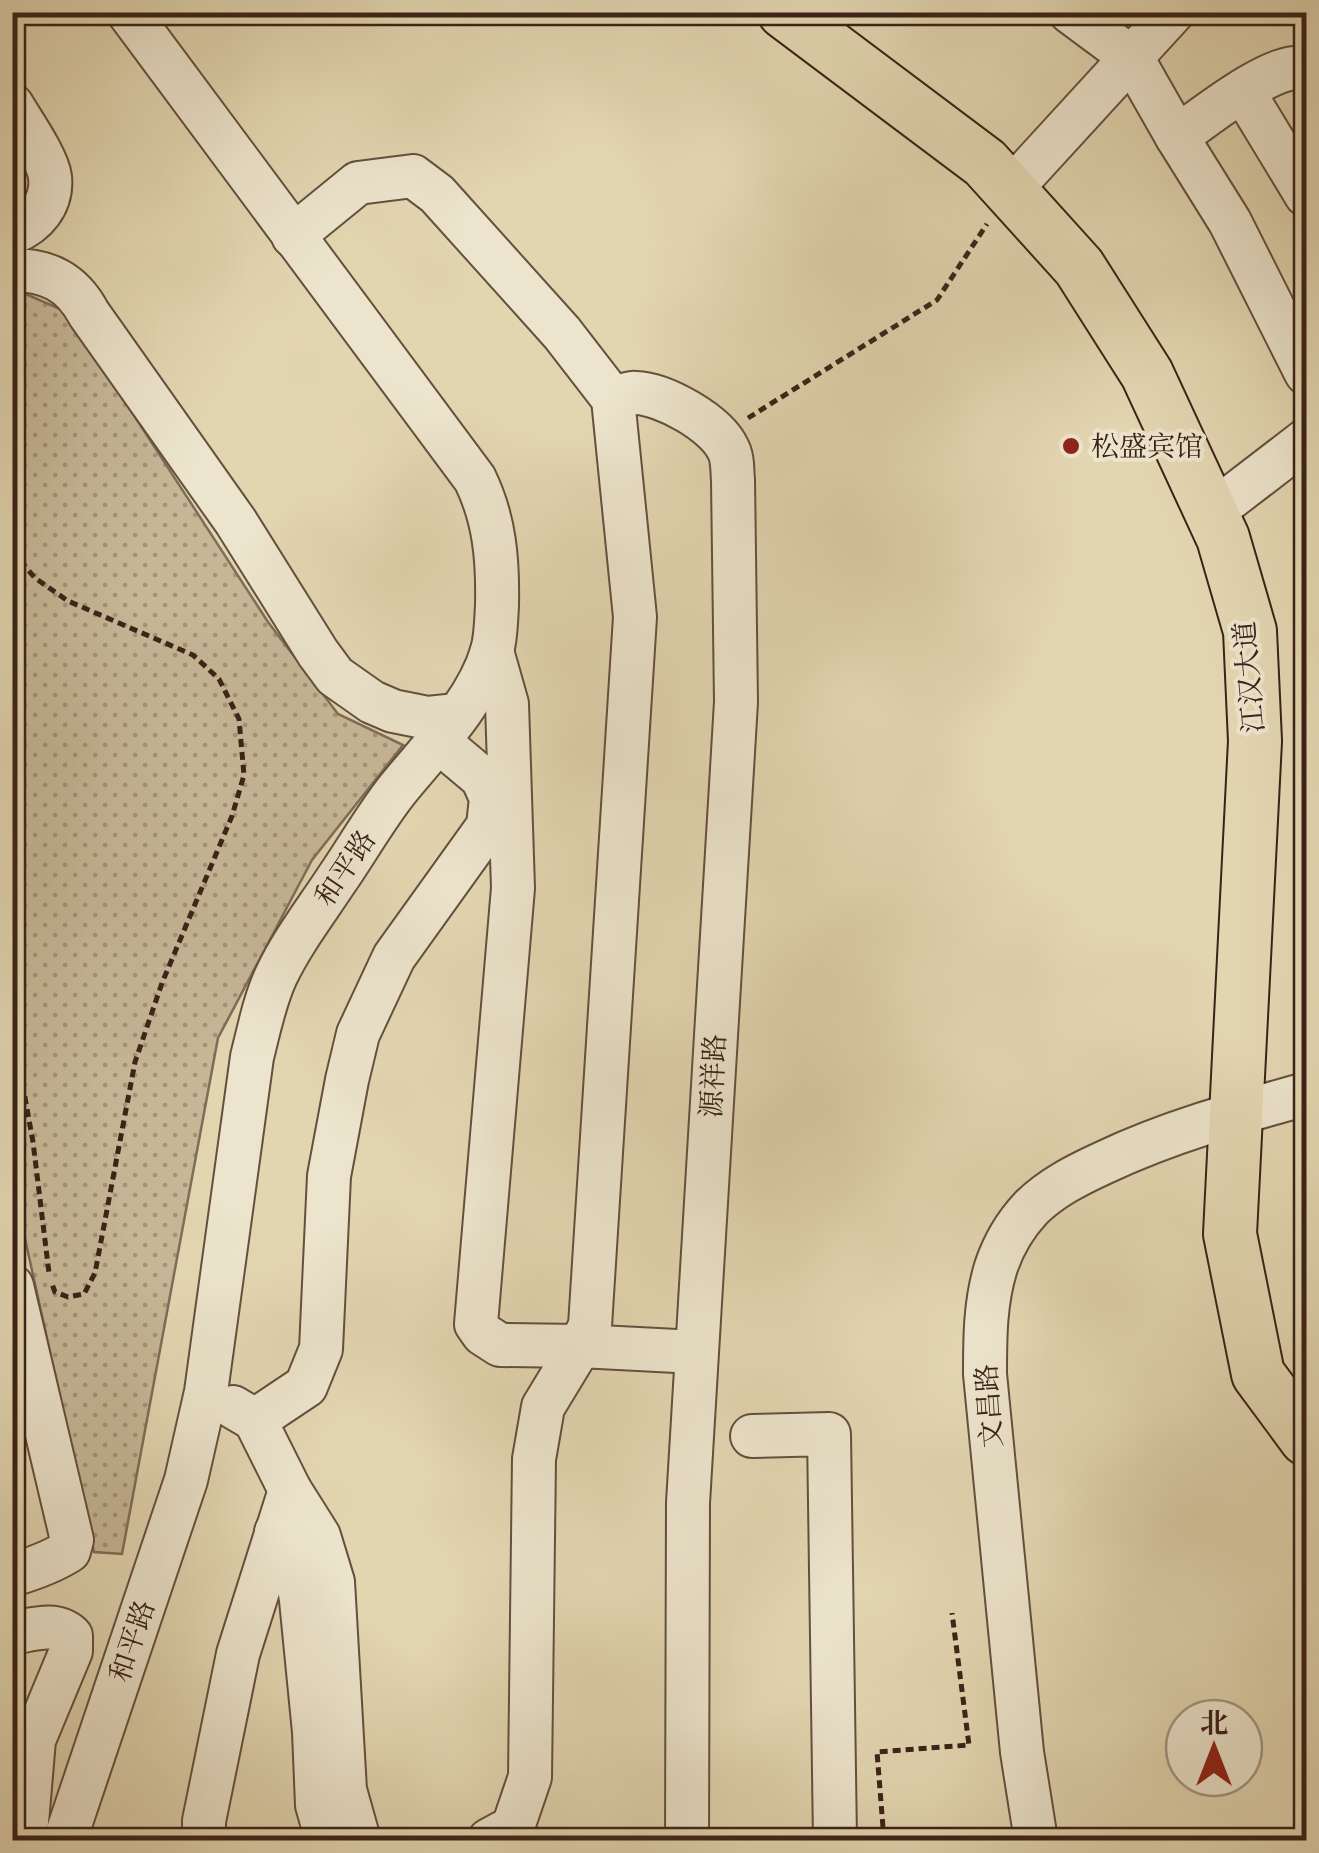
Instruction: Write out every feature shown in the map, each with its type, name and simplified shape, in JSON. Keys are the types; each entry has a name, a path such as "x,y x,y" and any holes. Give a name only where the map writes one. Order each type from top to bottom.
{"main road":[{"name":"江汉大道","path":"784,12 985,163 1080,267 1147,374 1223,538 1250,631 1255,741 1230,1234 1258,1374 1306,1439"}],"street":[{"name":"和平路","path":"65,1840 186,1480 206,1392 252,1057 275,977 394,795 448,728 476,684 492,651 498,568 485,500 474,479 128,12"},
{"path":"1070,12 1132,58 1230,222 1306,374"},
{"path":"1010,190 1172,12"},
{"path":"1177,137 1271,74 1298,66 1306,69"},
{"path":"1243,92 1306,195"},
{"path":"12,105 50,177 47,200 39,218 12,233"},
{"path":"293,236 358,184 413,176 437,194 562,333 613,398 635,617 590,1326 543,1408 534,1460 530,1778 513,1827 489,1840"},
{"path":"12,270 44,274 69,286 80,297 236,522 335,676 372,702 448,728 491,798 488,826 394,957 358,1034 330,1176 321,1349 306,1386 256,1420"},
{"path":"613,398 634,392 662,400 699,416 720,436"},
{"name":"源祥路","path":"687,1840 688,1503 736,702 733,480 730,452 720,436"},
{"path":"1211,513 1306,440"},
{"path":"492,651 508,704 513,888 476,1324 500,1345 696,1352"},
{"name":"文昌路","path":"1036,1840 1022,1752 985,1374 986,1325 996,1265 1011,1234 1032,1207 1069,1179 1143,1144 1306,1094"},
{"path":"12,1286 72,1540 64,1555 12,1576"},
{"path":"206,1392 256,1420 290,1490 319,1536 334,1582 345,1790 359,1840"},
{"path":"752,1436 829,1434 835,1840"},
{"path":"204,1840 204,1821 238,1654 290,1490"},
{"path":"276,1532 294,1556 314,1732 317,1805 328,1840"},
{"path":"12,1633 52,1627 64,1629 71,1636 71,1651 34,1740 26,1834 12,1837"}],"path":[{"path":"720,436 936,300 1010,190"},
{"path":"12,551 35,578 68,601 193,655 206,667 218,679 239,718 244,775 232,816 162,982 135,1062 95,1273 84,1294 68,1297 55,1292 49,1277 24,1092 12,1074"},
{"path":"884,1840 877,1752 968,1744 952,1613"}],"shaded area":[{"path":"12,288 67,312 268,622 338,714 403,745 312,860 218,1038 122,1554 94,1552 13,1184"}],"place":[{"name":"松盛宾馆","path":"1071,446"}]}
